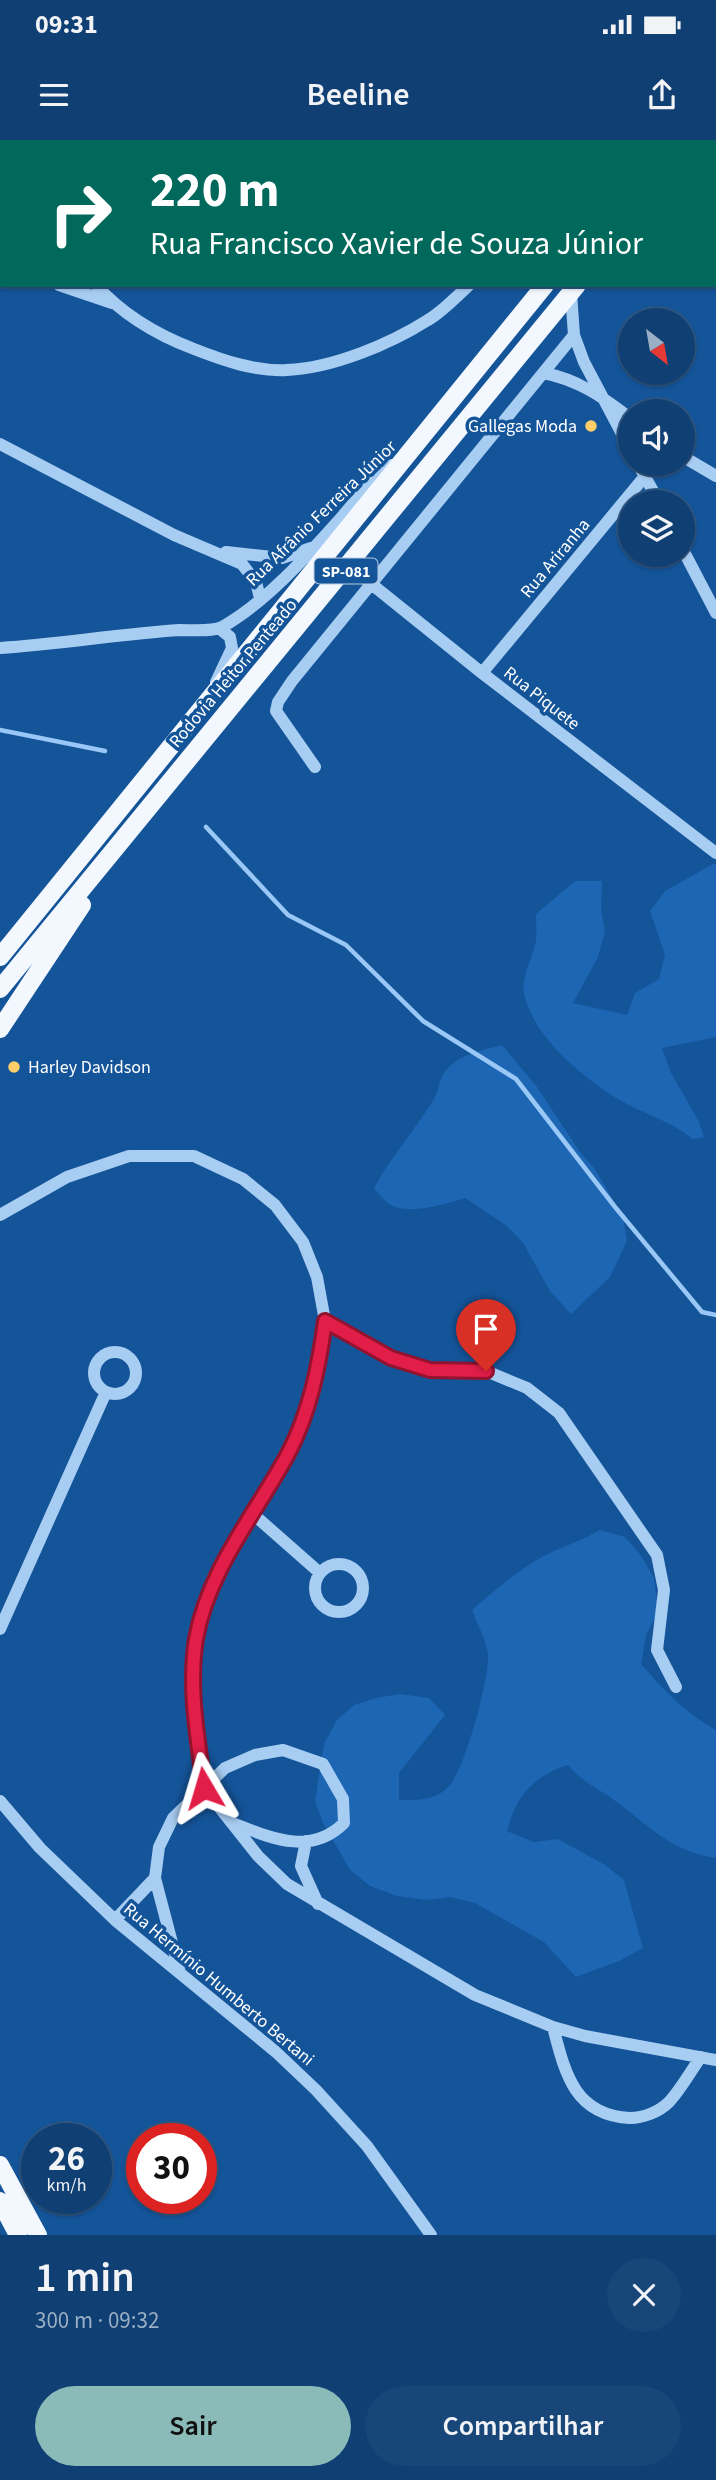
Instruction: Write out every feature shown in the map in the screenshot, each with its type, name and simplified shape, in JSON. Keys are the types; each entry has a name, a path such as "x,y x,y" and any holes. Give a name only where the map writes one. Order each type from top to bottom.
{"main road":[{"name":"Rodovia Heitor Penteado","path":"0,957 543,287"},
{"name":"Rodovia Heitor Penteado","path":"0,989 574,289"},
{"path":"0,1029 119,845"},
{"path":"0,944 34,915"},
{"path":"0,2165 38,2235"},
{"path":"0,2201 18,2235"}],"street":[{"path":"65,287 113,303 181,344 217,358 258,368 287,370 336,360 385,344 430,319 467,287"},
{"path":"98,287 113,303"},
{"path":"574,289 574,335 618,427"},
{"path":"316,767 278,715 276,706 292,681 574,335"},
{"path":"543,373 600,394 618,408"},
{"path":"0,444 174,535 242,564 256,582 260,598"},
{"name":"Rua Afrânio Ferreira Júnior","path":"219,628 260,598 316,546 372,483 413,448"},
{"path":"695,464 716,476"},
{"path":"646,477 653,490"},
{"name":"Rua Ariranha","path":"482,673 646,477"},
{"path":"205,549 282,558 316,546"},
{"name":"Rua Piquete","path":"349,566 482,673 716,853"},
{"path":"692,567 716,613"},
{"path":"0,648 144,632 219,628 230,637 232,648 204,705"},
{"path":"0,1215 67,1177 129,1156 194,1156 243,1179 275,1205 303,1241 317,1277 325,1321 318,1368 306,1412 289,1451 218,1573 197,1636 191,1681 204,1788 275,1873 319,1904 475,1995 553,2027 585,2036 716,2060"},
{"path":"325,1321 391,1358 430,1370 486,1371 527,1388 559,1413 657,1555 664,1590 657,1650 676,1687"},
{"path":"0,1629 106,1392"},
{"path":"253,1514 320,1573"},
{"path":"180,1973 155,1878 159,1847 173,1818 225,1768 255,1755 282,1750 323,1764 343,1799 344,1824 336,1831 306,1842 282,1842 235,1824"},
{"name":"Rua Hermínio Humberto Bertani","path":"0,1801 40,1847 116,1920 276,2052 316,2090 367,2146 430,2235"},
{"path":"306,1842 301,1866 319,1904"},
{"path":"116,1920 155,1878"},
{"path":"553,2027 564,2068 576,2091 594,2110 620,2117 642,2118 667,2103 701,2057"}],"shaded area":[{"path":"716,864 716,1037 662,1048 671,1073 698,1120 704,1137 693,1139 675,1127 618,1099 575,1067 537,1025 529,1009 524,987 536,941 536,914 575,881 602,881 601,908 605,932 598,957 573,1003 627,1015 635,993 659,979 665,955 650,911 665,891"},
{"path":"502,1045 537,1087 580,1152 595,1169 623,1217 627,1241 610,1277 571,1314 550,1291 523,1243 507,1226 465,1198 427,1208 406,1209 389,1204 374,1188 432,1102 449,1067 478,1051"},
{"path":"600,1530 625,1537 640,1554 654,1578 658,1612 646,1635 641,1664 685,1709 716,1730 716,1858 684,1849 657,1834 586,1782 568,1765 536,1782 521,1797 507,1831 534,1842 558,1839 605,1865 624,1880 643,1948 619,1961 576,1977 544,1942 475,1903 450,1897 426,1900 397,1896 370,1886 350,1870 323,1823 315,1801 324,1744 337,1720 354,1705 400,1694 429,1698 445,1715 399,1773 399,1800 426,1799 444,1791 455,1777 469,1744 487,1668 486,1644 472,1610 532,1563"}],"waterway":[{"path":"0,730 105,751"},
{"path":"206,827 288,915 346,945 423,1021 516,1079 615,1207 702,1312 716,1315"}],"place":[{"name":"Gallegas Moda","path":"591,426"},
{"name":"Harley Davidson","path":"14,1067"}],"route":[{"path":"204,1788 191,1681 197,1636 218,1573 289,1451 306,1412 318,1368 325,1321 391,1358 430,1370 486,1371"}]}
